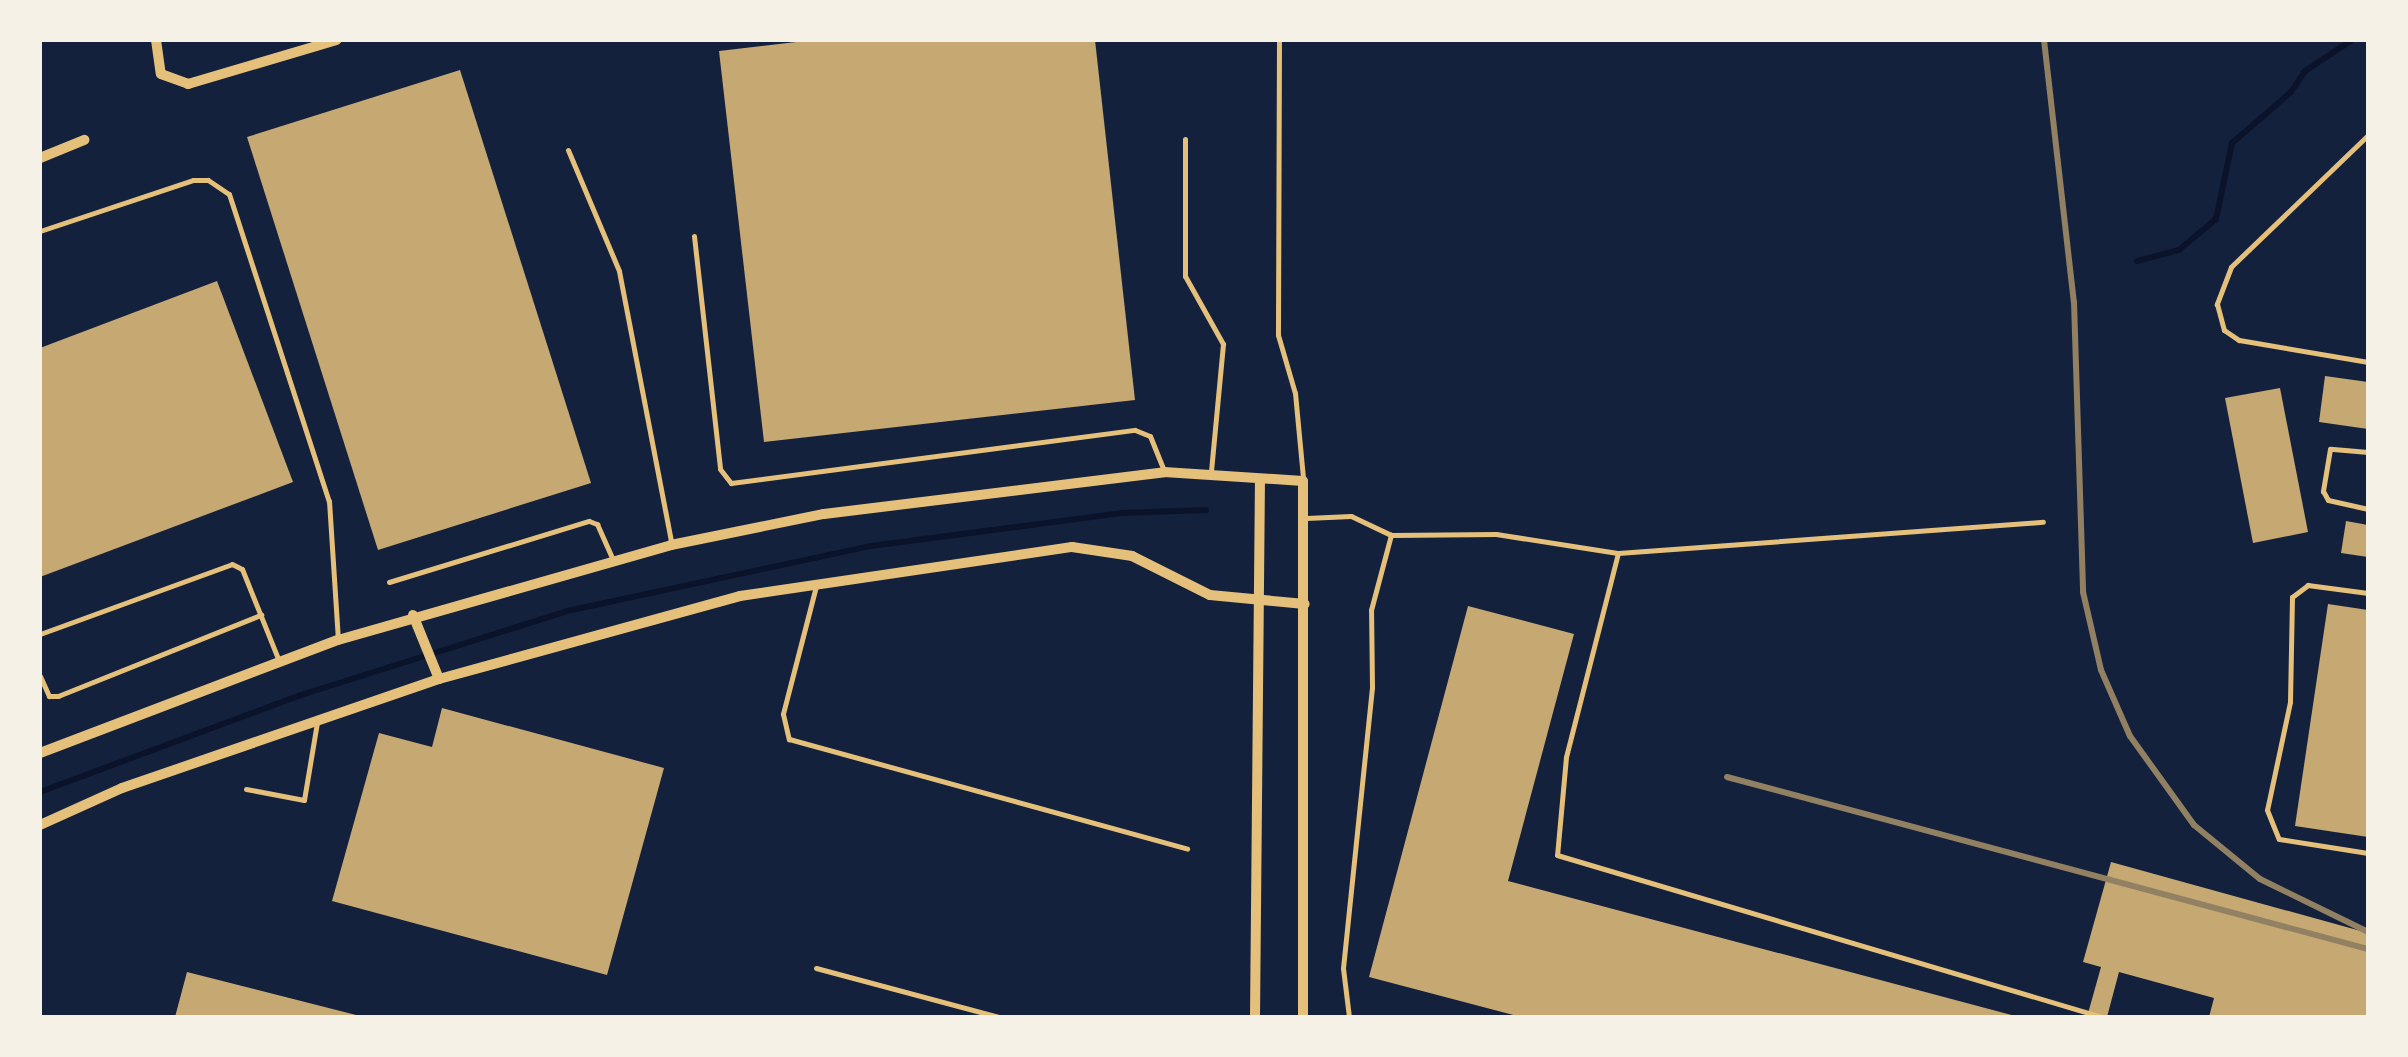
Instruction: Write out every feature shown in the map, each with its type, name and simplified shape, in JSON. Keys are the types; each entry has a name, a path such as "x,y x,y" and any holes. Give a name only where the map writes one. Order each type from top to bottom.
{"street":[{"path":"156,40 158,69 167,80 188,84 281,53 337,40"},
{"path":"280,40 281,53"},
{"path":"40,158 84,140"},
{"path":"40,753 280,661 413,615 671,545 824,514 1164,472 1211,472 1302,481 1306,518 1304,1017"},
{"path":"1255,1017 1260,479"},
{"path":"40,825 122,788 438,679 633,620 817,584 1101,548 1210,595 1305,604"},
{"path":"413,615 438,679"}],"lane":[{"path":"1278,40 1278,335 1295,393 1302,481"},
{"path":"2368,135 2231,268 2217,304 2224,330 2239,340 2368,362"},
{"path":"1184,139 1185,276 1223,344 1211,472"},
{"path":"568,150 620,271 671,545"},
{"path":"40,230 192,180 208,180 230,194 328,501 338,640"},
{"path":"694,236 720,468 731,483 1135,430 1155,443 1164,472"},
{"path":"2368,452 2330,449 2323,490 2328,500 2368,509"},
{"path":"1306,518 1350,516 1391,535 1496,534 1618,553 2043,522"},
{"path":"390,582 589,521 597,524 612,560"},
{"path":"1349,1017 1343,968 1372,687 1371,610 1391,535"},
{"path":"1618,553 1566,758 1557,855 2102,1017"},
{"path":"40,634 232,564 242,569 280,661"},
{"path":"817,584 783,714 788,739 1187,849"},
{"path":"2368,592 2308,585 2292,597 2290,702 2267,810 2279,839 2368,853"},
{"path":"40,676 49,696 58,696 260,615"},
{"path":"246,789 304,800 317,720"},
{"path":"816,968 999,1017"}],"building":[{"path":"813,40 1095,40 1135,400 764,442 719,51"},
{"path":"460,70 591,483 378,550 247,137"},
{"path":"217,281 293,482 40,577 40,348"},
{"path":"2325,376 2368,382 2368,429 2319,422"},
{"path":"2280,388 2308,532 2253,543 2225,398"},
{"path":"2346,521 2368,525 2368,557 2341,553"},
{"path":"2328,604 2368,610 2368,837 2295,826"},
{"path":"1468,606 1574,634 1508,881 2019,1017 1521,1017 1369,977"},
{"path":"442,708 664,768 607,975 332,901 379,733 432,747"},
{"path":"2111,862 2368,933 2368,1017 2209,1017 2214,998 2119,972 2107,1017 2087,1017 2101,967 2083,962"},
{"path":"187,972 360,1016 175,1017"}],"waterway":[{"path":"2137,261 2179,250 2216,219 2232,143 2291,92 2305,71 2352,40"},
{"path":"40,792 301,695 567,611 871,546 1121,513 1206,510"}],"railway":[{"path":"2044,40 2074,302 2083,592 2101,670 2130,736 2194,825 2260,879 2368,932"},
{"path":"1727,777 2368,949"}]}
